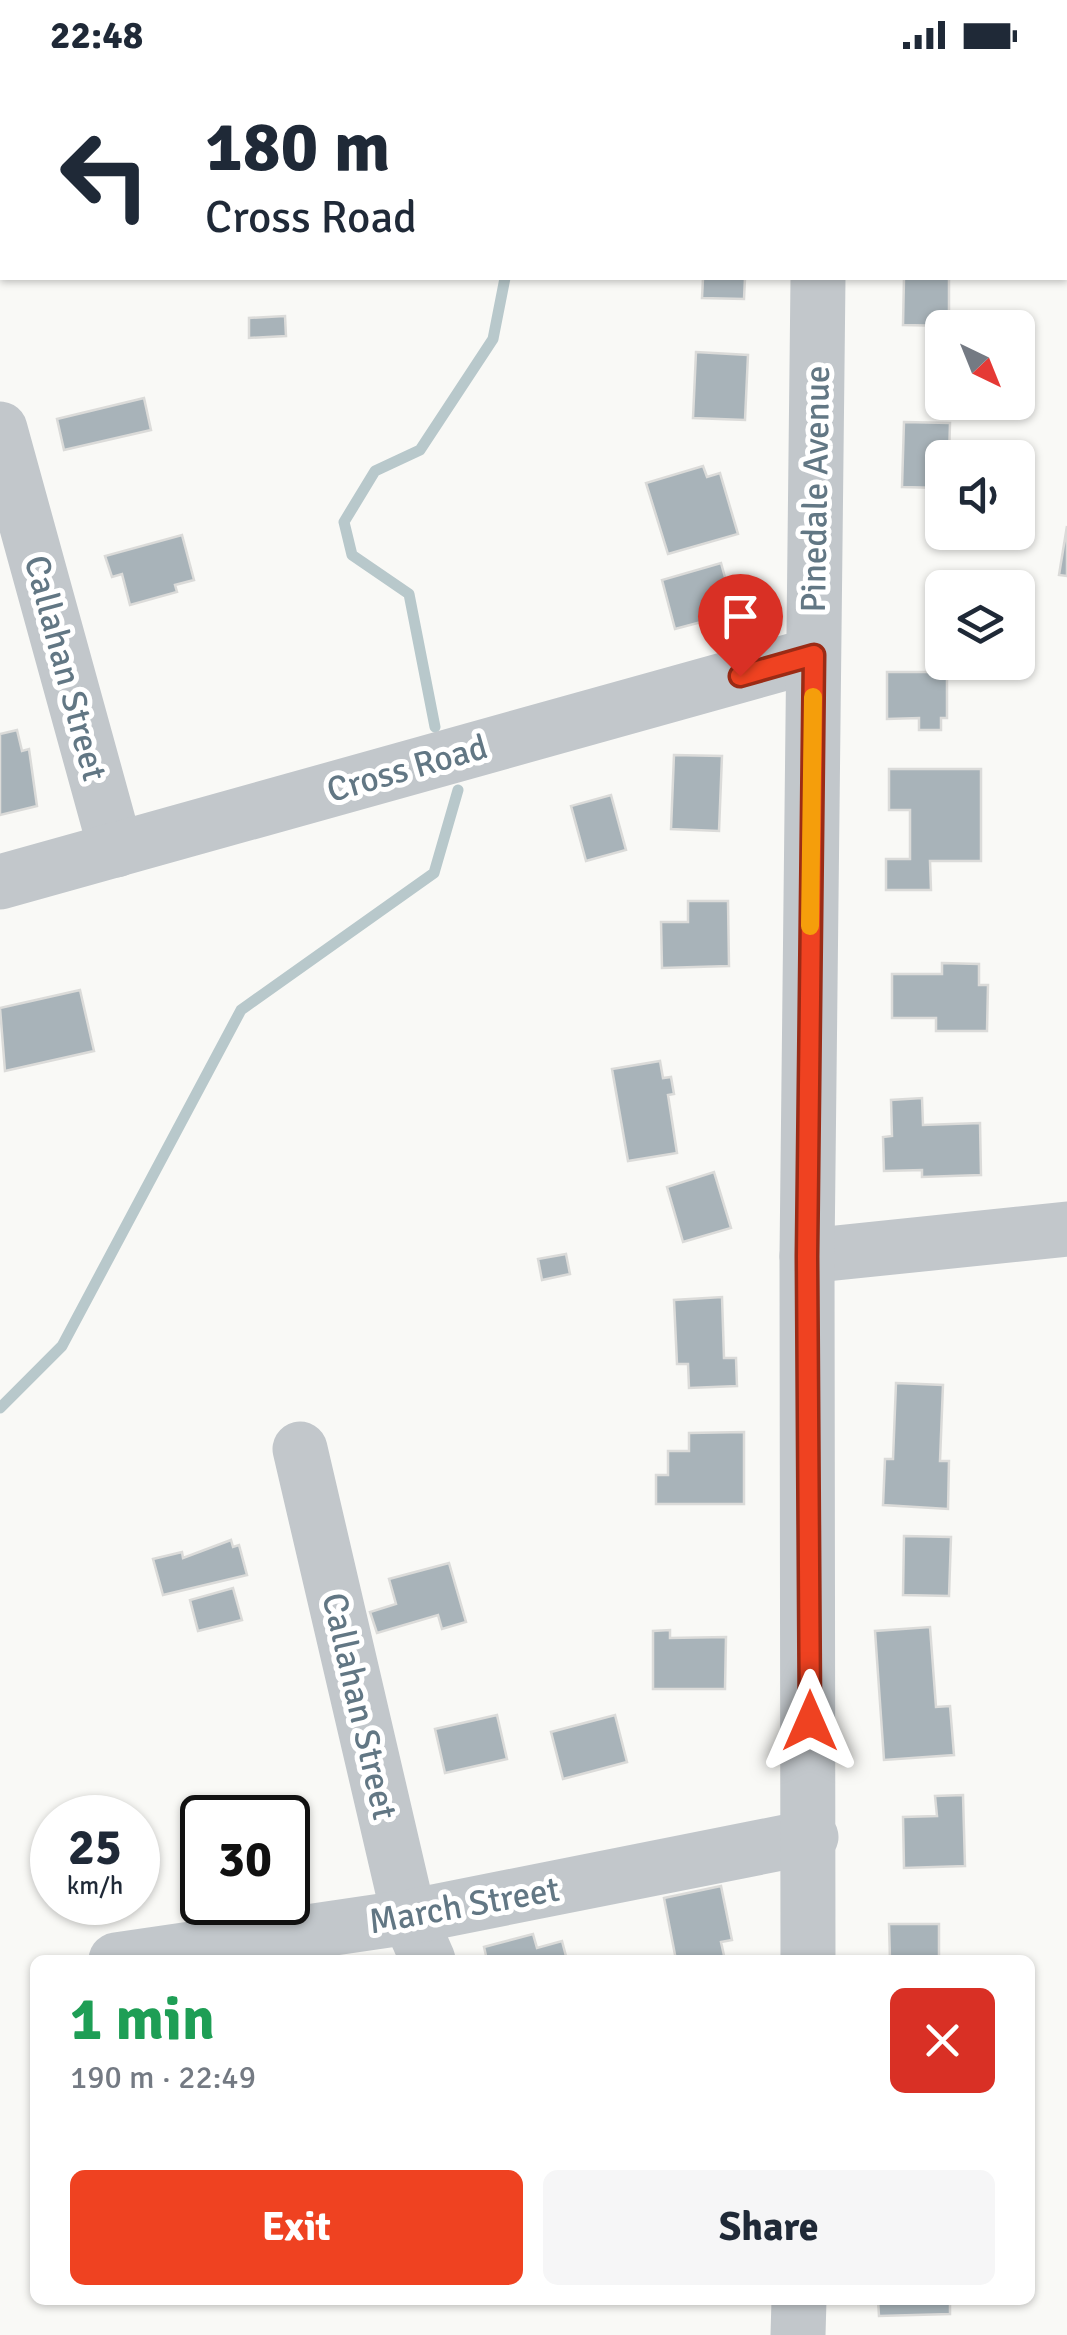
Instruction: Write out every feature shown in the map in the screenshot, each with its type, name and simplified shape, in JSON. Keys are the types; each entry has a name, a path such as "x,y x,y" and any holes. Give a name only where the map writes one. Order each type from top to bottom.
{"street":[{"name":"Pinedale Avenue","path":"808,1955 811,1838 807,1256 818,280"},
{"name":"Callahan Street","path":"0,429 116,850"},
{"name":"Cross Road","path":"0,882 814,655"},
{"path":"807,1256 1067,1228"},
{"name":"Callahan Street","path":"300,1449 419,1938"},
{"name":"March Street","path":"185,1955 419,1938 811,1838"},
{"path":"798,2335 799,2305"}],"building":[{"path":"703,280 745,280 744,299 702,298"},
{"path":"904,280 949,280 949,310 925,310 925,325 903,325"},
{"path":"285,316 286,336 249,338 249,318"},
{"path":"696,352 748,355 745,420 693,418"},
{"path":"144,398 151,430 64,450 57,419"},
{"path":"904,422 950,423 950,440 925,440 925,488 902,487"},
{"path":"703,466 707,477 720,473 738,534 668,554 646,483"},
{"path":"1067,526 1067,576 1059,575"},
{"path":"182,535 194,580 175,585 177,592 130,605 122,574 112,577 105,556"},
{"path":"721,563 735,613 675,629 662,580"},
{"path":"887,672 925,672 925,680 947,680 947,718 941,718 941,730 919,730 919,718 887,719"},
{"path":"17,730 22,751 29,749 37,806 0,815 0,734"},
{"path":"674,755 722,756 719,831 671,829"},
{"path":"889,769 981,769 981,861 930,861 931,890 886,890 886,859 910,859 910,810 889,810"},
{"path":"611,795 626,850 586,861 571,806"},
{"path":"688,901 728,901 729,966 662,968 661,922 688,922"},
{"path":"942,963 979,964 979,985 988,985 987,1031 936,1031 936,1018 892,1018 892,974 942,974"},
{"path":"80,990 94,1051 5,1071 0,1008"},
{"path":"660,1061 663,1078 671,1077 674,1094 668,1095 677,1153 628,1161 612,1069"},
{"path":"922,1098 923,1125 980,1123 981,1175 922,1177 922,1170 884,1171 883,1137 892,1136 891,1100"},
{"path":"714,1172 731,1228 683,1242 667,1187"},
{"path":"566,1254 570,1274 542,1280 538,1259"},
{"path":"722,1297 724,1358 736,1358 737,1386 689,1388 688,1364 677,1364 674,1300"},
{"path":"896,1383 943,1385 940,1461 949,1461 948,1509 883,1505 885,1459 893,1459"},
{"path":"744,1432 744,1504 656,1504 656,1475 668,1475 668,1451 689,1451 689,1433"},
{"path":"904,1536 951,1537 949,1596 903,1595"},
{"path":"231,1540 233,1547 239,1545 247,1575 163,1595 153,1559 182,1552 183,1558"},
{"path":"449,1563 466,1622 442,1629 438,1615 377,1633 370,1612 396,1604 389,1579"},
{"path":"233,1588 242,1620 198,1631 190,1600"},
{"path":"930,1627 936,1707 950,1706 954,1755 884,1760 875,1631"},
{"path":"670,1630 670,1638 726,1637 725,1689 653,1689 653,1631"},
{"path":"497,1715 507,1759 445,1773 435,1729"},
{"path":"615,1715 627,1762 563,1779 551,1732"},
{"path":"963,1795 965,1866 904,1868 903,1817 937,1816 935,1796"},
{"path":"721,1886 732,1940 721,1942 724,1955 675,1955 664,1898"},
{"path":"889,1924 939,1924 939,1955 890,1955"},
{"path":"533,1934 537,1948 562,1941 566,1955 486,1955 484,1947"},
{"path":"878,2305 950,2305 950,2314 879,2316"}],"waterway":[{"path":"435,727 409,594 352,555 344,522 375,471 420,450 493,339 505,280"},
{"path":"0,1408 62,1346 241,1010 434,873 458,790"}],"slow traffic":[{"path":"810,926 813,697"}],"route":[{"path":"740,676 814,655 807,1256 810,1721"}]}
